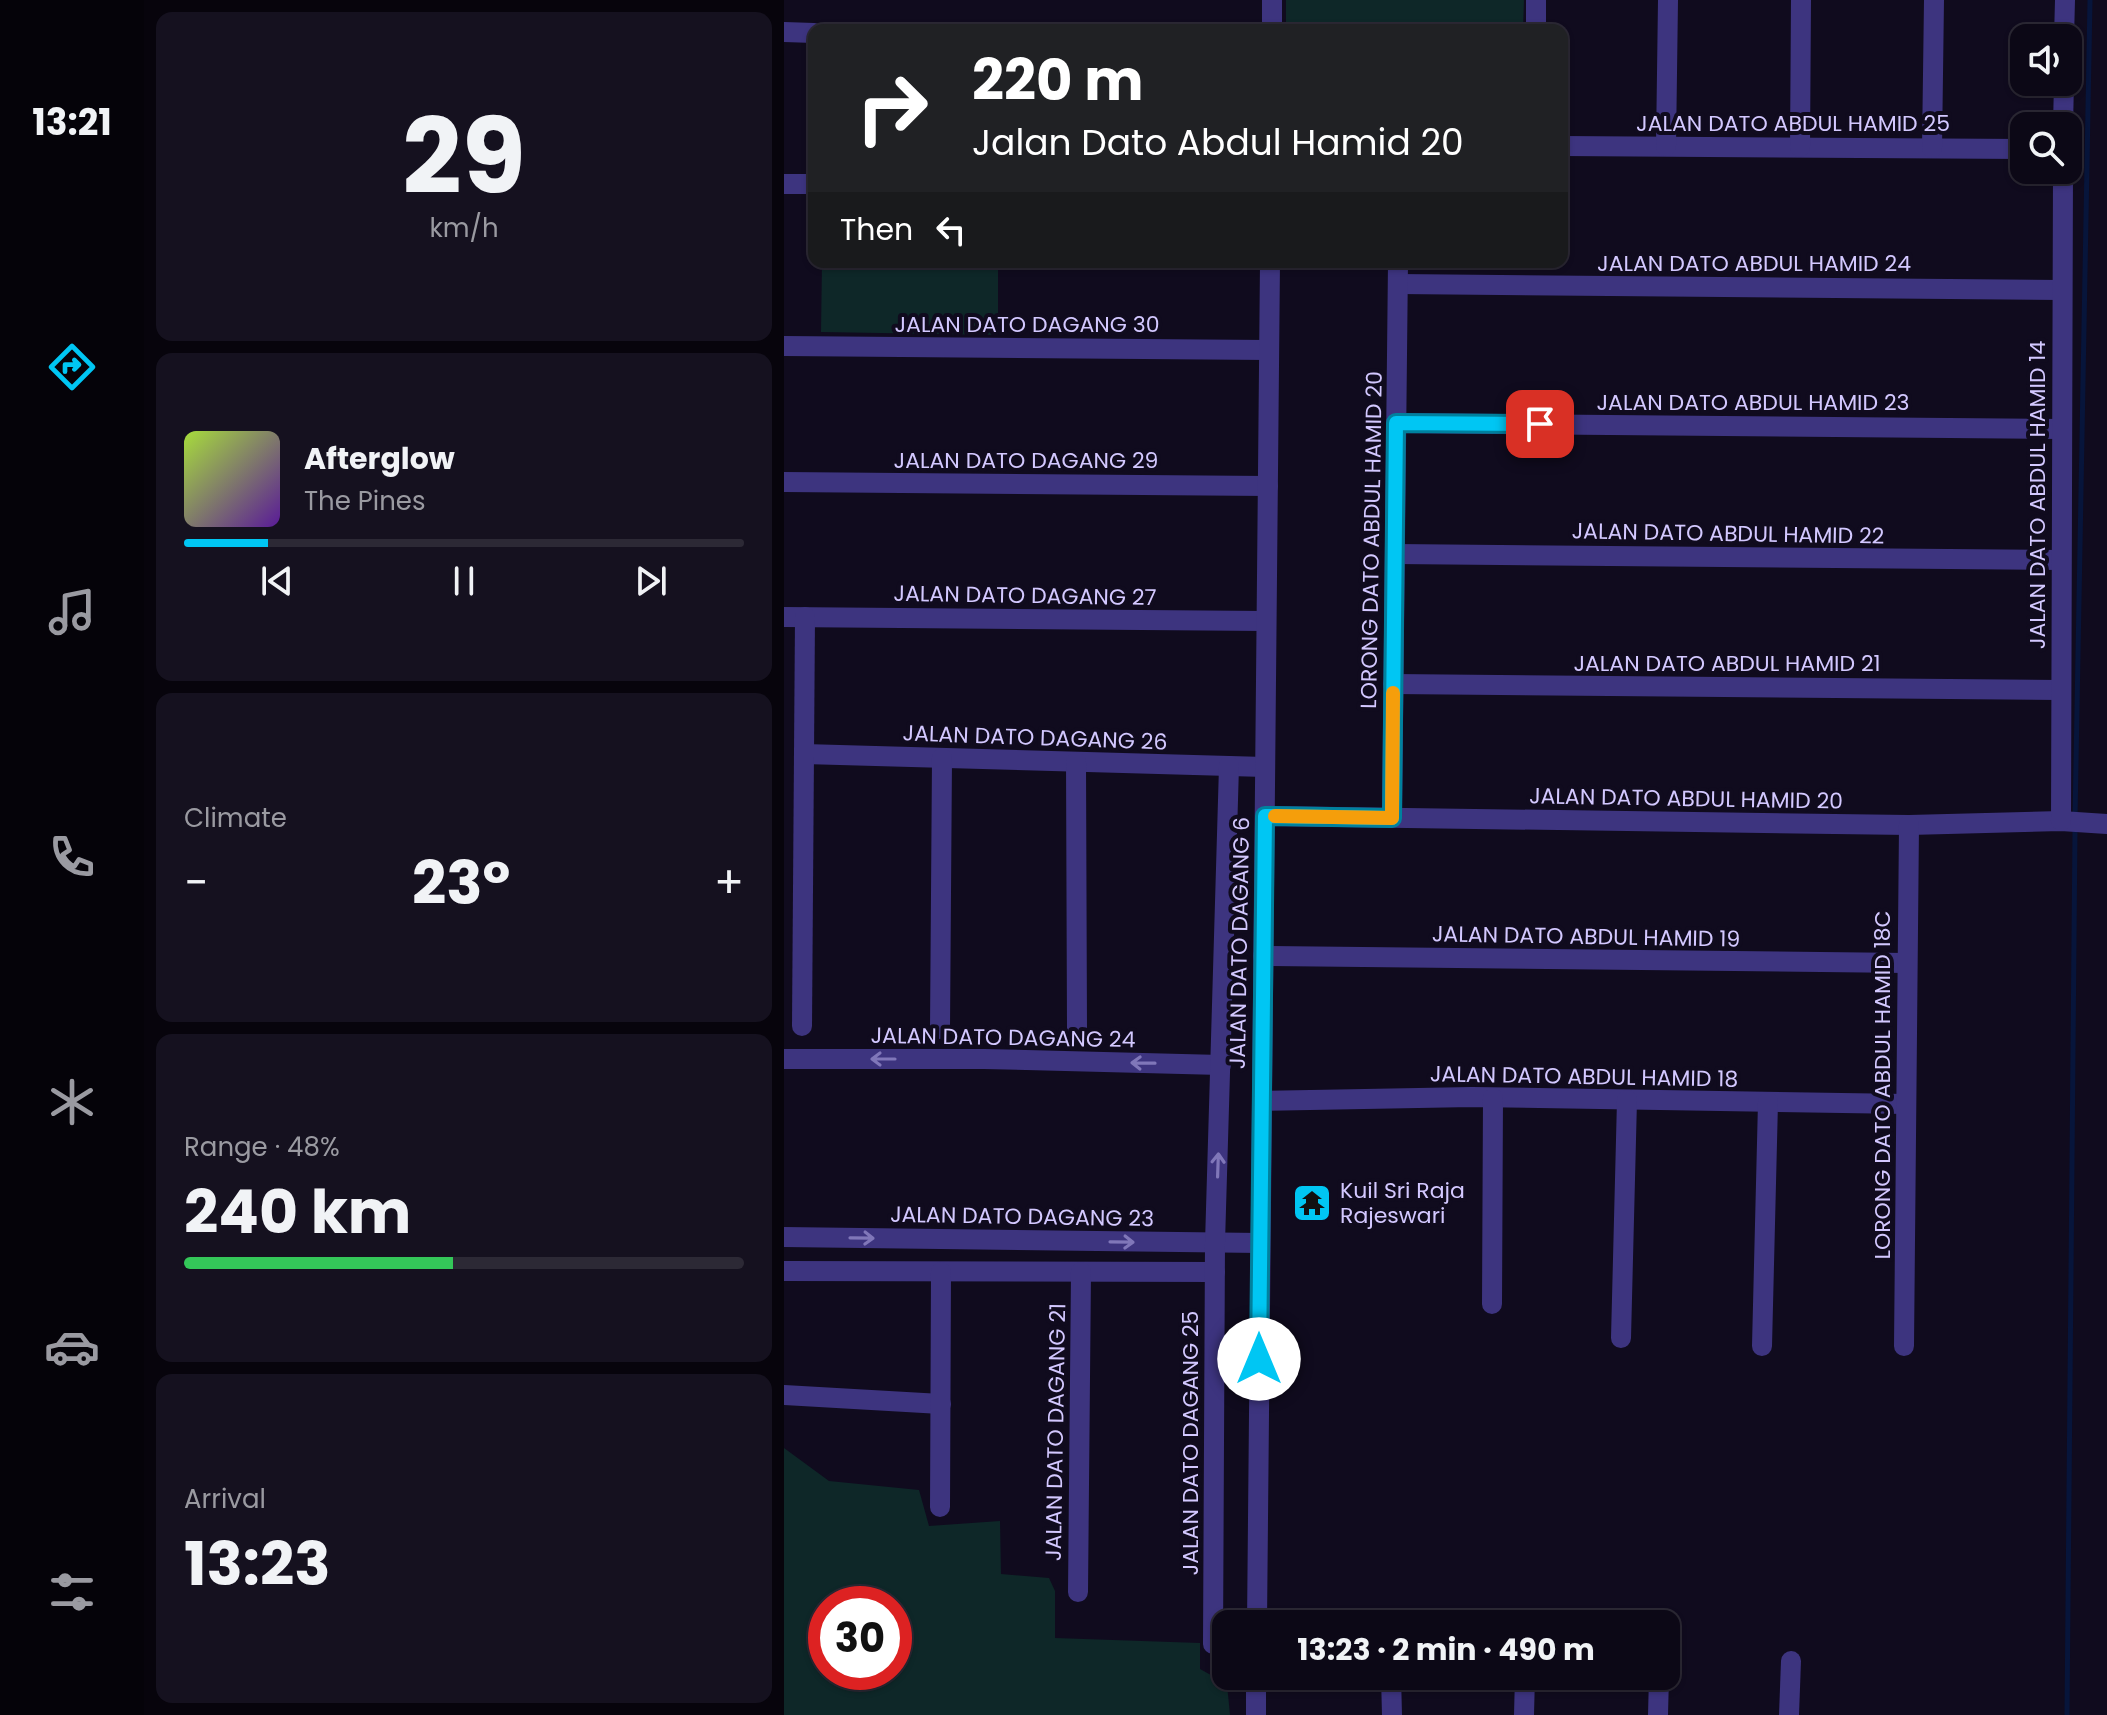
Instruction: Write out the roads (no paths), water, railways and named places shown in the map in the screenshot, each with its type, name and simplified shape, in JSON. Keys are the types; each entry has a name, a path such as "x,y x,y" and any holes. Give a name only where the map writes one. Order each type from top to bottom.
{"street":[{"path":"1272,0 1272,24"},
{"path":"1536,0 1536,24"},
{"path":"1666,146 1668,0"},
{"path":"1800,147 1801,0"},
{"path":"1932,148 1934,0"},
{"path":"2064,24 2065,0"},
{"path":"784,32 808,33"},
{"name":"JALAN DATO ABDUL HAMID 25","path":"1568,146 2010,149"},
{"path":"784,184 808,184"},
{"name":"JALAN DATO ABDUL HAMID 14","path":"2061,821 2063,184"},
{"name":"JALAN DATO DAGANG 6","path":"1257,1610 1270,268"},
{"name":"LORONG DATO ABDUL HAMID 20","path":"1392,818 1398,268"},
{"name":"JALAN DATO ABDUL HAMID 24","path":"1398,284 2062,290"},
{"name":"JALAN DATO DAGANG 30","path":"784,346 1269,350"},
{"name":"JALAN DATO ABDUL HAMID 23","path":"1396,423 2062,429"},
{"name":"JALAN DATO DAGANG 29","path":"784,482 1268,486"},
{"name":"JALAN DATO ABDUL HAMID 22","path":"1395,554 2061,560"},
{"name":"JALAN DATO DAGANG 27","path":"784,617 1266,621"},
{"path":"802,1026 805,617"},
{"name":"JALAN DATO ABDUL HAMID 21","path":"1393,684 2060,690"},
{"name":"JALAN DATO DAGANG 26","path":"804,754 1265,767"},
{"path":"940,1029 942,758"},
{"path":"1076,762 1077,1029"},
{"path":"1221,1065 1229,766"},
{"name":"JALAN DATO ABDUL HAMID 20","path":"1265,816 1909,825 2061,821 2107,824"},
{"name":"LORONG DATO ABDUL HAMID 18C","path":"1904,1346 1909,825"},
{"name":"JALAN DATO ABDUL HAMID 19","path":"1263,956 1907,963"},
{"name":"JALAN DATO DAGANG 24","path":"784,1059 984,1059 1221,1065"},
{"name":"JALAN DATO DAGANG 25","path":"1213,1610 1215,1243 1221,1065"},
{"path":"1492,1304 1493,1098"},
{"name":"JALAN DATO ABDUL HAMID 18","path":"1262,1101 1493,1098 1906,1104"},
{"path":"1621,1338 1627,1100"},
{"path":"1762,1346 1768,1102"},
{"name":"JALAN DATO DAGANG 23","path":"784,1237 1260,1243"},
{"path":"784,1271 1215,1272"},
{"path":"940,1507 941,1272"},
{"name":"JALAN DATO DAGANG 21","path":"1078,1592 1081,1272"},
{"path":"784,1395 941,1404"},
{"path":"1789,1715 1791,1661"},
{"path":"1256,1690 1256,1715"},
{"path":"1391,1690 1392,1715"},
{"path":"1524,1715 1525,1690"},
{"path":"1658,1715 1659,1690"}],"waterway":[{"path":"2075,819 2090,0"},
{"path":"2067,1715 2075,829"}],"place":[{"name":"Kuil Sri Raja Rajeswari","path":"1312,1203"}]}
